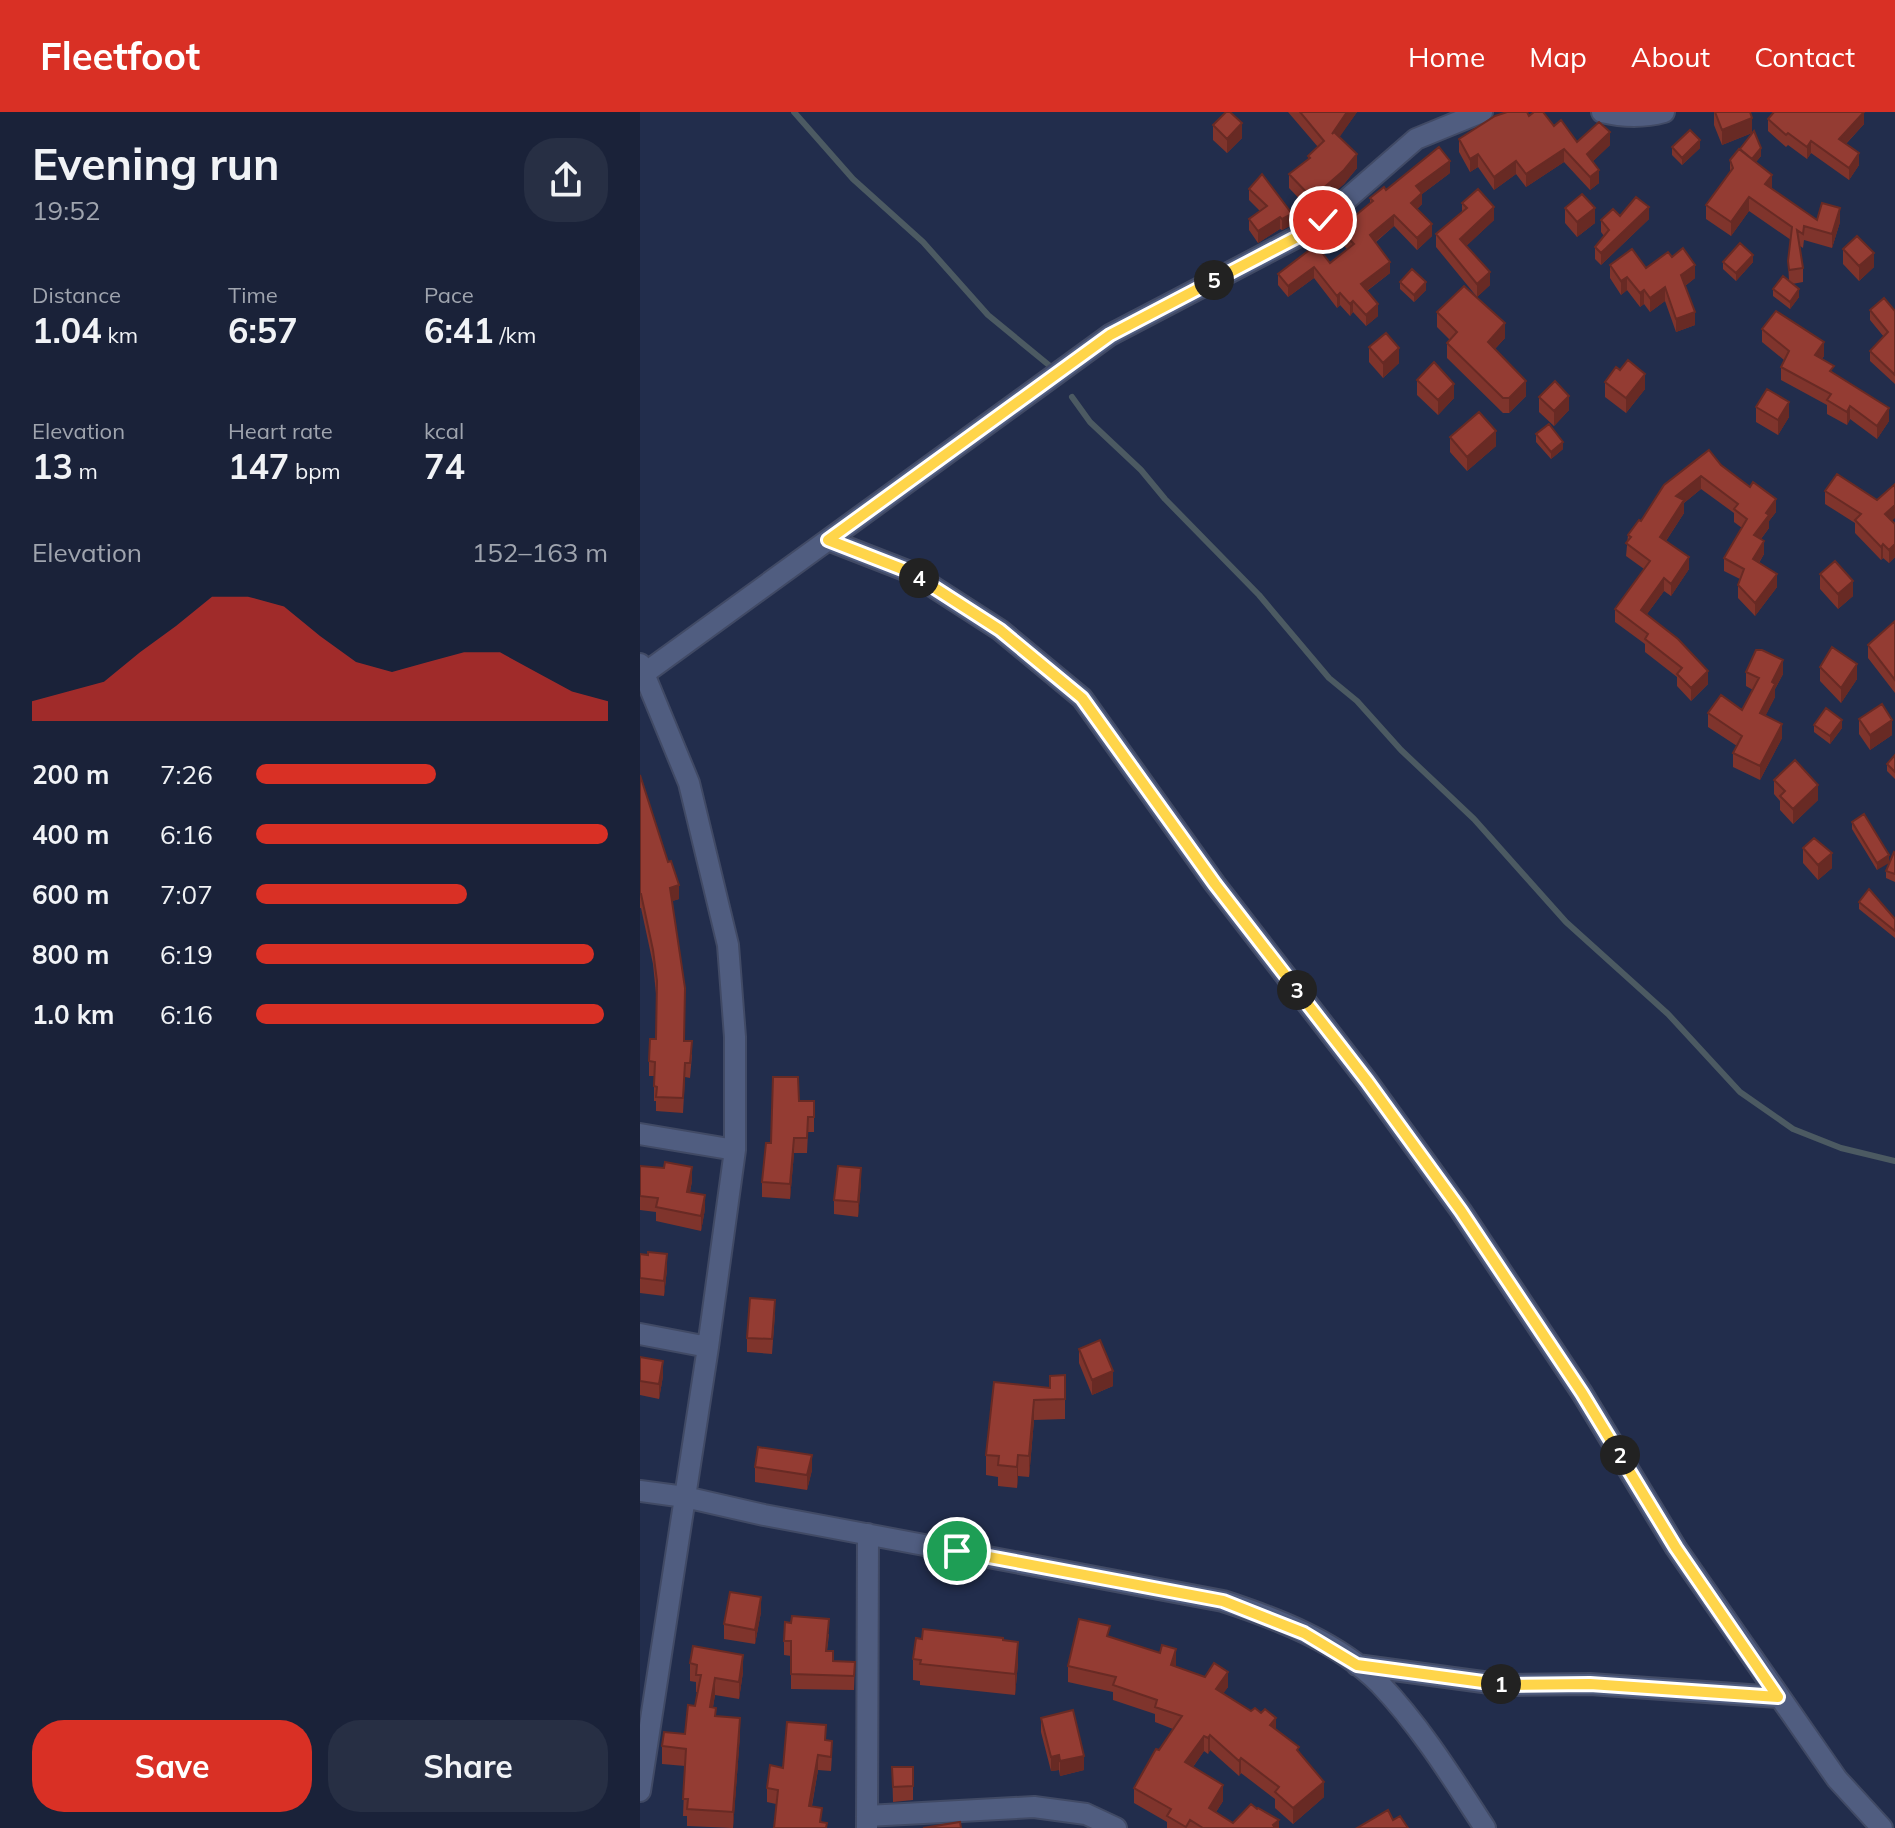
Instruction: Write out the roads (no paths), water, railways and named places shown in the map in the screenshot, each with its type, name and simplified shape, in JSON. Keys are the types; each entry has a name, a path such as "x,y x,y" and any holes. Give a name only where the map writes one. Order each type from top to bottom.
{"street":[{"path":"641,1778 708,1347 735,1150 735,1037 728,945 689,783 642,669 828,540 1110,335 1299,236 1323,220 1416,139 1482,112"},
{"path":"1602,112 1641,117 1664,112"},
{"path":"828,540 910,572 1000,630 1082,698 1215,884 1367,1081 1461,1211 1582,1393 1676,1548 1837,1779 1882,1828"},
{"path":"640,718 658,706"},
{"path":"640,1134 735,1150"},
{"path":"640,1334 708,1347"},
{"path":"640,1491 685,1497 1223,1601 1304,1633 1357,1665 1379,1683 1427,1740 1485,1828"},
{"path":"868,1534 867,1822 1034,1807 1086,1814 1116,1828"},
{"path":"1357,1665 1505,1685 1590,1684 1778,1697"}],"waterway":[{"path":"794,112 853,179 923,242 988,315 1050,366"},
{"path":"1072,397 1090,422 1141,470 1165,499 1259,595 1329,678 1357,701 1401,750 1474,819 1566,922 1668,1014 1740,1092 1793,1129 1841,1148 1895,1161"}]}
